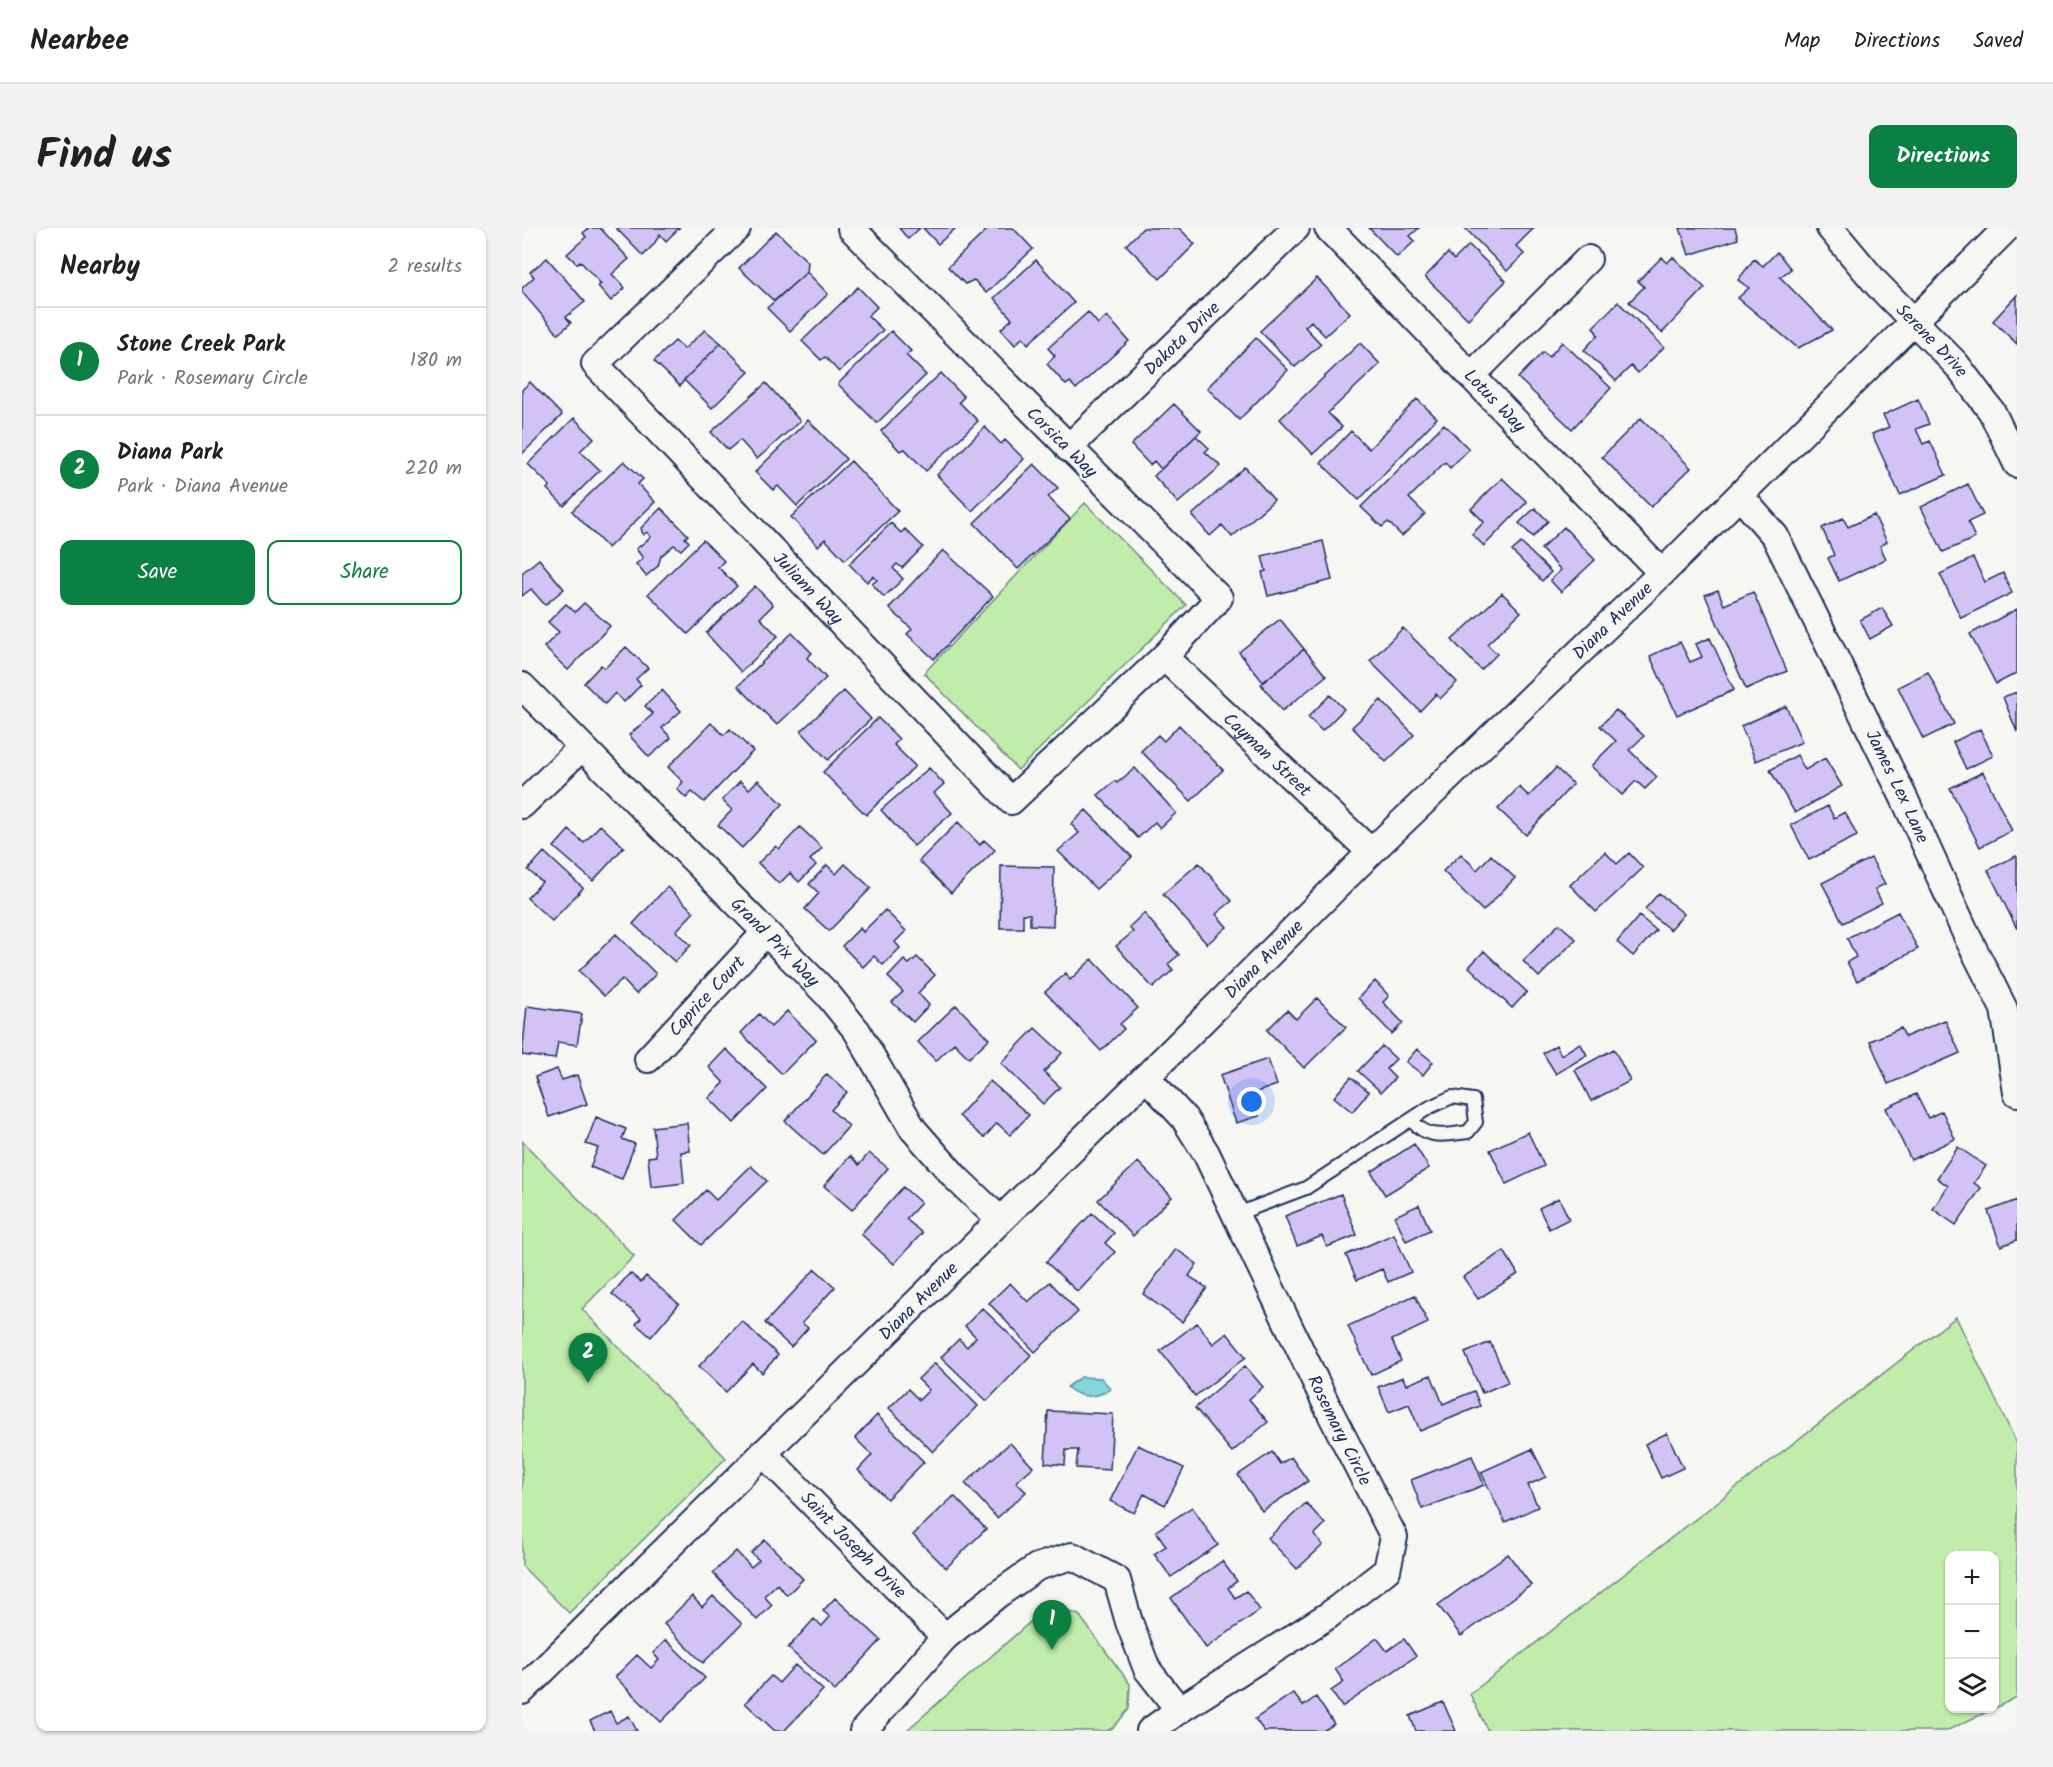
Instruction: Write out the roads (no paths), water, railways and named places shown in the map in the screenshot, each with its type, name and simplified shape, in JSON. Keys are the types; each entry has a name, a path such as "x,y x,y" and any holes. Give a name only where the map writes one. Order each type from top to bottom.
{"street":[{"name":"Juliann Way","path":"737,228 595,364 1011,801 1164,657"},
{"name":"Corsica Way","path":"850,228 1219,598 1164,657"},
{"name":"Dakota Drive","path":"1068,448 1296,228"},
{"name":"Lotus Way","path":"1328,228 1662,573"},
{"name":"Serene Drive","path":"1830,228 1876,283 1956,364 1992,412 2017,464"},
{"name":"Diana Avenue","path":"522,1691 1146,1077 1371,852 1662,573 2007,228"},
{"path":"1471,376 1588,259"},
{"name":"James Lex Lane","path":"1740,496 1775,536 1905,800 1968,938 2004,1009 2017,1093"},
{"name":"Cayman Street","path":"1164,657 1371,852"},
{"name":"Grand Prix Way","path":"522,686 828,995 857,1031 913,1129 957,1179 1000,1221"},
{"path":"522,806 582,747"},
{"name":"Caprice Court","path":"648,1059 765,933"},
{"name":"Rosemary Circle","path":"1146,1077 1184,1118 1206,1153 1331,1414 1394,1537 1387,1570 1329,1615 1179,1710 1150,1731"},
{"name":"Saint Joseph Drive","path":"763,1453 945,1637"},
{"path":"863,1731 945,1637 997,1595 1037,1567 1072,1556 1117,1580 1129,1622 1147,1668 1179,1710"}],"lane":[{"path":"1237,1214 1306,1188 1430,1107 1452,1097 1473,1100 1476,1122 1468,1132 1439,1135 1420,1131 1411,1120"}],"water":[{"path":"1081,1377 1101,1378 1111,1389 1094,1396 1083,1396 1067,1387"}],"place":[{"name":"Diana Park","path":"588,1383"},
{"name":"Stone Creek Park","path":"1052,1650"}]}
